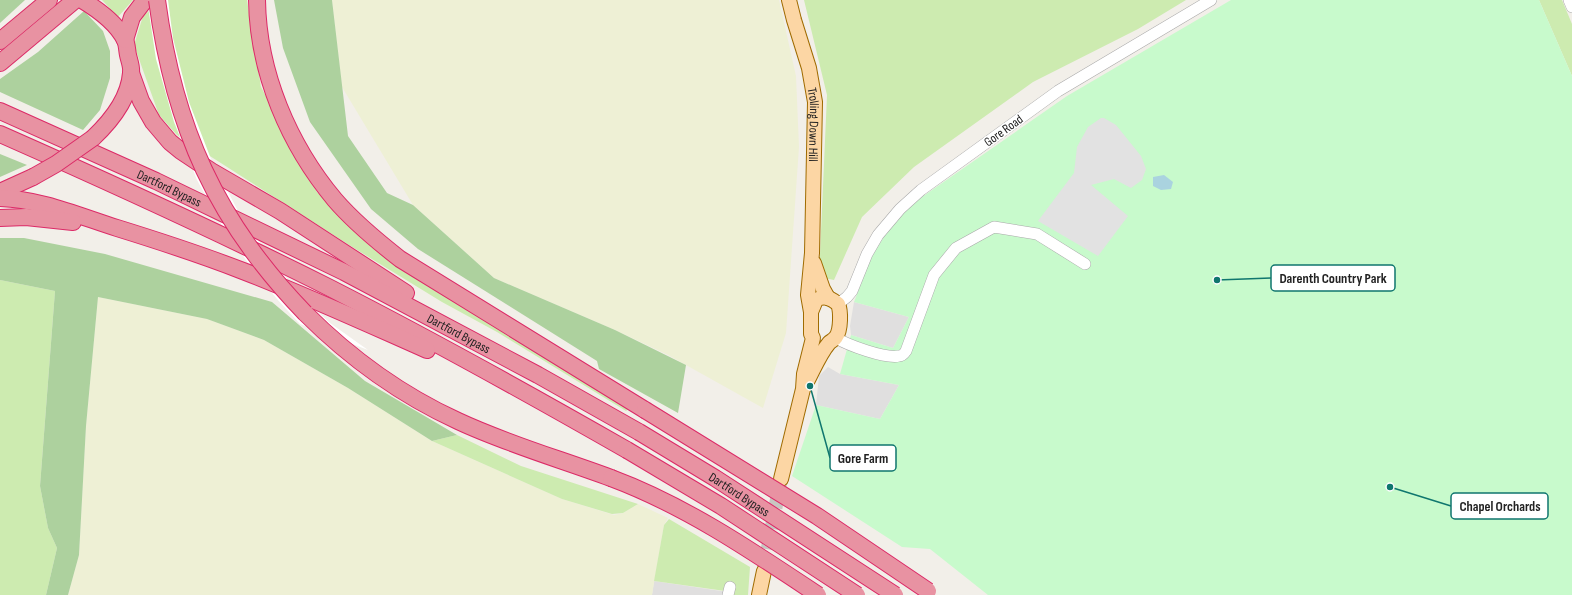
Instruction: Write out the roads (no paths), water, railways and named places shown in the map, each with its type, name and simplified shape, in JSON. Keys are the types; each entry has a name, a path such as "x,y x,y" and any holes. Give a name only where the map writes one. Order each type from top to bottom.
{"highway":[{"path":"0,63 58,16 75,0"},
{"path":"82,0 102,14 118,30 125,40 131,73 141,101 153,122 170,142 211,172 280,211 395,287 440,312 538,375"},
{"path":"125,40 132,17 145,0"},
{"path":"157,0 163,40 172,79 185,124 207,177 222,207 266,271 305,313 371,369 409,395 434,409 497,438 635,487 692,515 818,595"},
{"path":"257,0 261,39 266,65 287,125 299,149 336,201 382,245 400,258 817,516 930,593"},
{"path":"0,41 45,4"},
{"path":"0,192 33,177 56,164 93,138 117,112 131,73"},
{"name":"Dartford Bypass","path":"0,111 156,181 344,272 538,375 639,432 715,478 895,595"},
{"name":"Dartford Bypass","path":"0,134 139,195 327,286 399,324 627,450 721,506 857,595"},
{"path":"0,198 27,200 63,210 242,270 526,393"},
{"path":"0,218 26,217 70,222 242,270"}],"main road":[{"name":"Trolling Down Hill","path":"789,0 809,68 815,102 816,117 812,253 808,295 811,312"},
{"name":"Trolling Down Hill","path":"812,253 817,276 833,301"},
{"path":"781,479 803,389 804,374 813,338 811,334 811,312 816,300 822,298 833,301 841,310 833,340 803,389"},
{"path":"813,338 824,343 833,340"},
{"path":"759,595 764,571"}],"street":[{"name":"Gore Road","path":"833,301 847,297 852,291 867,254 878,235 898,211 921,190 1058,91 1211,0"},
{"path":"1569,0 1572,8"},
{"path":"833,340 868,351 894,357 903,355 906,351 934,275 956,248 994,227 1037,234 1085,264"}],"water":[{"path":"1164,175 1173,182 1171,189 1161,190 1153,186 1153,177"}],"tunnel":[{"path":"764,570 780,483"}],"place":[{"name":"Darenth Country Park","path":"1217,280"},
{"name":"Gore Farm","path":"810,386"},
{"name":"Chapel Orchards","path":"1390,487"}]}
